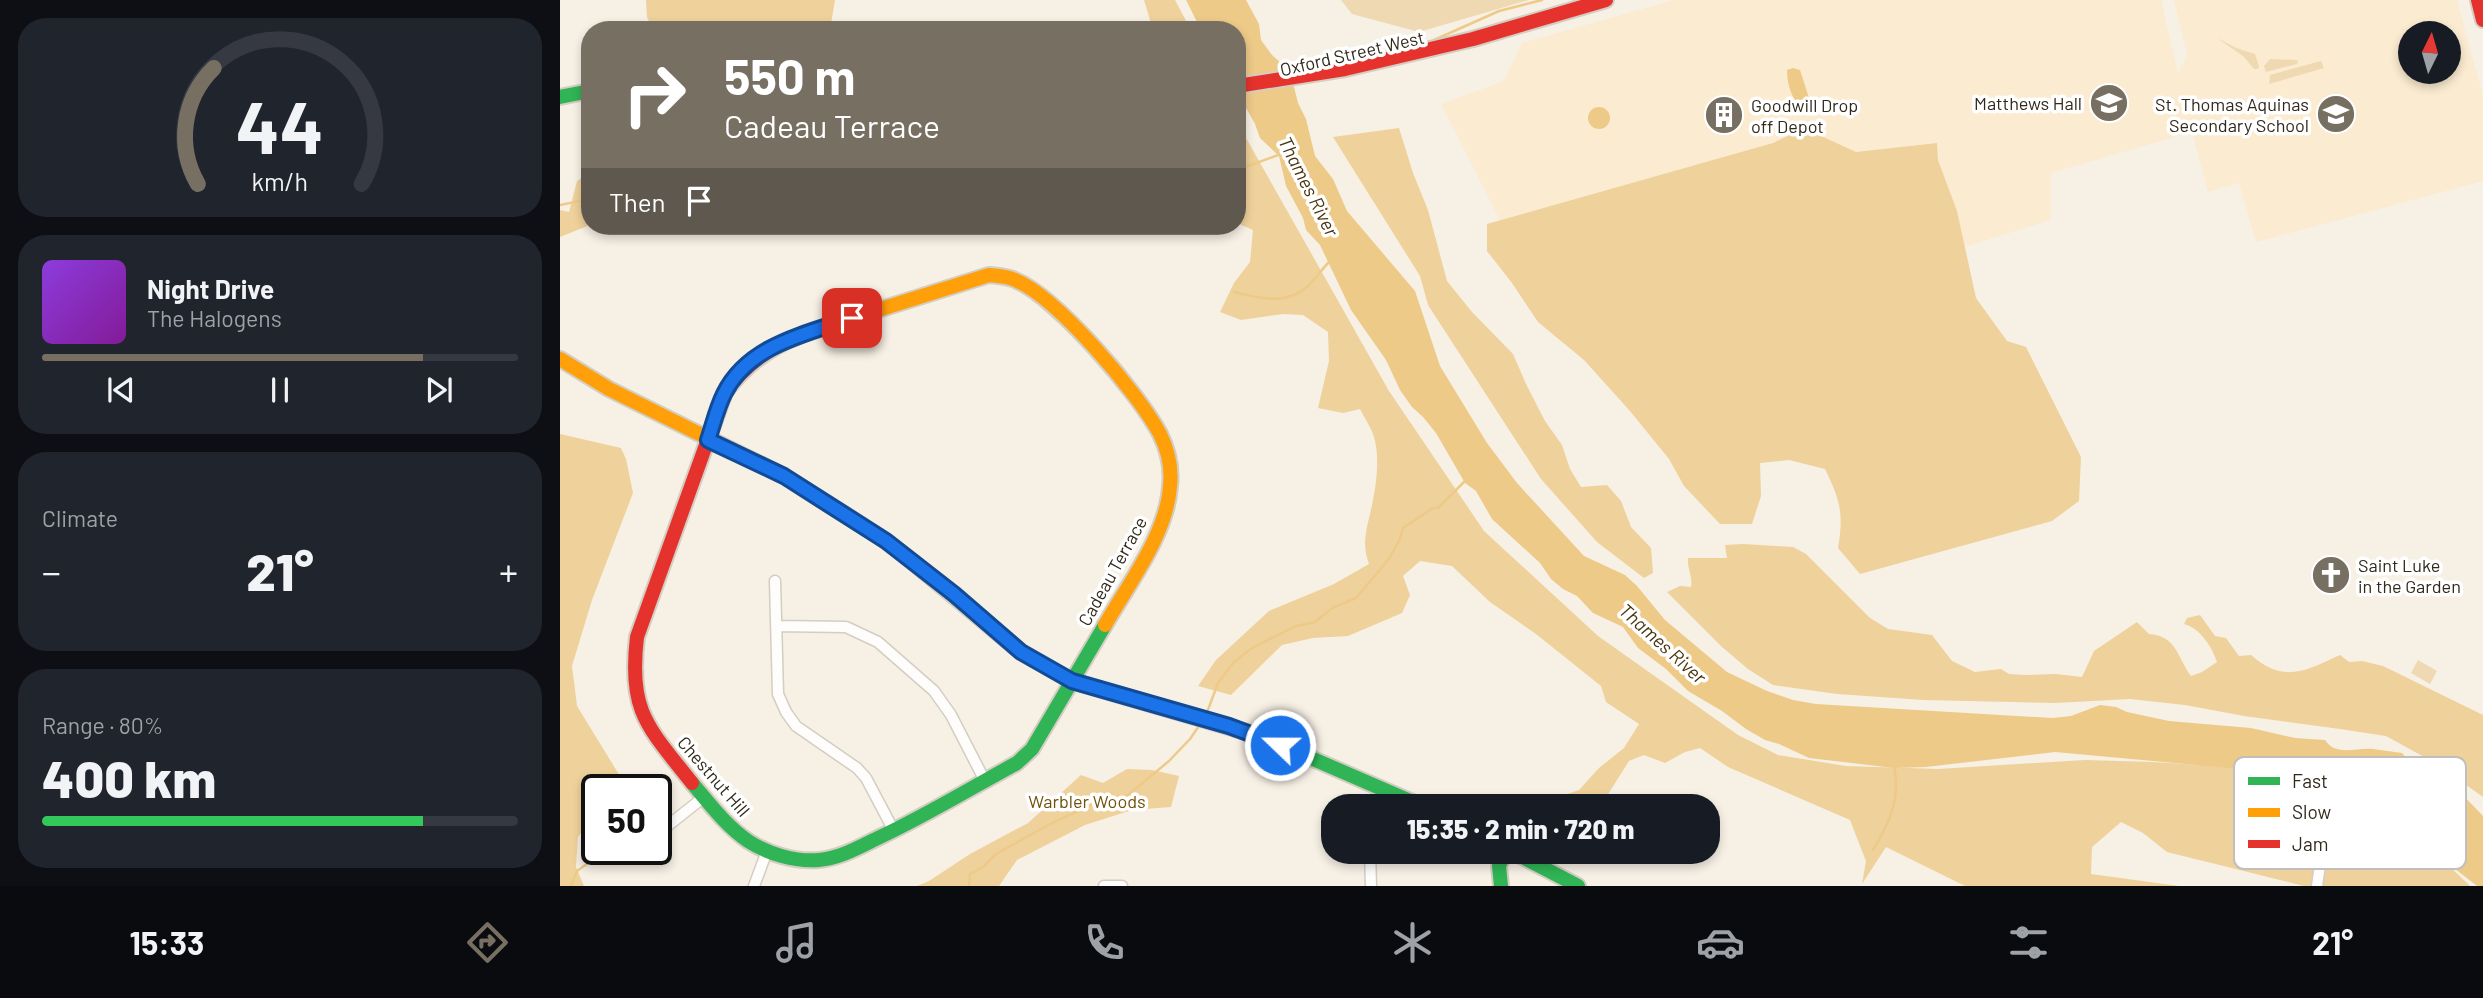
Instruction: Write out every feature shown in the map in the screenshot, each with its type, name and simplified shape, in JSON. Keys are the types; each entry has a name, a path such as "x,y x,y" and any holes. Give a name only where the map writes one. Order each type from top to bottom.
{"street":[{"name":"Oxford Street West","path":"1246,93 1345,77 1606,0"},
{"path":"2478,0 2483,20"},
{"name":"Oxford Street West","path":"1246,85 1346,69 1435,50"},
{"path":"560,97 581,93"},
{"name":"Cadeau Terrace","path":"708,440 725,392 744,367 762,352 900,302 989,275 1006,276 1020,282 1096,349 1159,431 1171,468 1172,490 1158,533 1072,681"},
{"path":"560,359 708,440 784,476 886,541 954,594 1021,652 1072,681 1260,736 1394,794"},
{"name":"Chestnut Hill","path":"708,440 637,637 632,666 635,699 650,729 704,797 740,835 767,851 816,860 840,856 894,831 1017,763 1032,749 1072,681"},
{"path":"775,581 778,694 786,712 796,726 857,768 866,778 894,831"},
{"path":"778,626 846,627 878,642 934,691 951,715 985,781"},
{"path":"672,822 704,797"},
{"path":"754,886 767,851"},
{"path":"1370,864 1371,886"},
{"path":"1500,864 1501,886"},
{"path":"1536,864 1578,886"},
{"path":"1104,886 1122,886"}],"shaded area":[{"path":"1341,0 1529,0 1419,32 1352,14"},
{"path":"1674,0 2161,0 2178,73 2187,55 2174,0 2457,0 2483,96 2483,181 2256,242 2239,183 2208,192 2192,132 2051,173 2051,220 1964,247 1957,211 1938,160 1937,143 1856,152 1804,128 1773,143 1500,220 1441,104 1504,81 1522,43"},
{"path":"2217,38 2255,54 2258,69 2254,69 2243,56"},
{"path":"2270,59 2298,61 2297,64 2266,72 2264,66"},
{"path":"2321,61 2324,68 2269,84 2270,75"},
{"path":"2418,660 2437,671 2430,684 2411,673"}],"green space":[{"path":"646,0 835,0 832,21 649,21"},
{"path":"1144,0 1175,0 1186,21 1150,21"},
{"path":"1399,128 1428,210 1447,281 1472,312 1513,354 1545,421 1562,445 1570,469 1581,487 1607,485 1621,501 1631,527 1651,548 1653,573 1644,578 1597,542 1541,479 1428,305 1420,276 1333,137"},
{"path":"1804,128 1856,152 1937,143 1938,160 1957,211 1976,298 2007,341 2026,347 2081,457 2079,501 2052,521 1860,574 1838,548 1841,525 1839,507 1825,469 1789,460 1760,463 1761,496 1752,524 1720,524 1684,486 1669,459 1630,411 1584,360 1538,322 1487,251 1487,224 1773,143"},
{"path":"1246,138 1389,391 1484,531 1598,636 1738,735 1778,755 1846,766 1938,769 2085,760 2234,767 2234,869 2167,852 2143,833 2121,822 2092,847 2091,874 2179,886 1965,886 1886,847 1862,884 1866,861 1850,820 1728,767 1700,748 1685,752 1665,763 1644,755 1629,761 1608,794 1568,794 1579,790 1599,768 1624,748 1639,724 1606,702 1601,686 1536,634 1490,602 1452,566 1420,561 1403,576 1410,595 1402,613 1348,636 1313,638 1282,645 1231,695 1198,686 1216,660 1269,611 1334,584 1369,564 1365,540 1377,475 1372,431 1360,409 1343,413 1318,408 1329,361 1328,332 1303,315 1283,314 1241,320 1220,312 1234,283 1250,262 1253,230 1246,227"},
{"path":"581,178 581,229 560,237 560,210 569,212 577,181"},
{"path":"560,434 621,448 633,493 592,600 572,666 577,706 619,774 581,774 581,833 578,837 576,867 584,886 560,886"},
{"path":"1725,545 1793,547 1806,554 1870,618 1888,629 1932,635 1952,661 1975,672 2001,669 2009,674 2082,677 2094,651 2137,622 2149,634 2171,643 2191,676 2217,662 2205,639 2184,624 2187,618 2200,615 2215,636 2226,638 2239,656 2251,655 2263,664 2284,672 2305,670 2340,655 2349,662 2362,661 2383,666 2483,715 2483,797 2466,785 2466,757 2424,757 2386,736 2130,699 2055,703 1924,700 1837,694 1773,685 1748,669 1722,647 1667,592 1680,586 1691,587 1688,558 1727,558"},
{"name":"Warbler Woods","path":"1127,769 1152,770 1179,776 1171,807 1132,810 1085,825 1017,860 999,886 917,886 1028,823 1081,775 1103,783"},
{"path":"2236,869 2452,869 2470,886 2304,886"}],"water":[{"name":"Thames River","path":"1186,0 1246,0 1259,24 1261,40 1282,64 1293,83 1315,156 1333,179 1347,211 1415,291 1440,366 1487,443 1517,483 1584,556 1625,575 1665,620 1727,672 1767,691 1816,704 2053,718 2071,716 2100,705 2169,721 2251,728 2295,738 2325,740 2341,750 2373,749 2402,753 2405,757 2234,757 2234,768 2055,752 1926,767 1894,768 1809,758 1746,729 1688,691 1666,669 1638,648 1623,627 1593,613 1577,596 1563,589 1551,579 1540,563 1492,519 1476,491 1465,483 1436,433 1400,390 1386,360 1351,310 1320,245 1306,230 1303,218 1286,186 1279,156 1260,138 1246,108 1246,21 1196,21"},
{"path":"1787,70 1800,70 1809,98 1808,104 1801,106 1792,95"},
{"path":"1599,107 1607,110 1610,118 1607,126 1599,129 1591,126 1588,118 1591,110"},
{"path":"2466,798 2483,816 2483,886 2477,886 2455,869 2466,869"}],"waterway":[{"path":"1425,44 1499,11 1542,0"},
{"name":"Thames River","path":"1246,167 1281,154"},
{"path":"560,205 581,201"},
{"path":"1234,292 1272,299 1291,296 1308,286 1330,261"},
{"path":"1206,715 1218,683 1233,663 1252,648 1296,626 1315,622 1332,608 1356,598 1389,559 1403,528 1433,508 1438,508 1466,480"},
{"path":"969,886 970,874 983,867 996,854 1052,823 1098,802 1128,795 1169,761 1201,723"},
{"path":"1873,850 1884,830 1895,799 1894,766"},
{"path":"571,886 577,871 585,865"}],"traffic: fast":[{"path":"560,97 581,93"},
{"path":"914,563 1021,652 1072,681 1260,736 1394,794"},
{"path":"692,783 732,828 764,850 810,860 843,854 915,820 1017,763 1032,749 1105,625"},
{"path":"1500,864 1501,886"},
{"path":"1536,864 1578,886"}],"traffic: slow":[{"path":"989,275 1012,279 1032,290 1074,326 1134,395 1165,446 1170,479 1162,522 1145,558 1105,625"},
{"path":"862,315 989,275"},
{"path":"560,359 609,389 784,476 886,541 914,563"}],"traffic: jam":[{"path":"1246,85 1345,69 1473,39 1606,0"},
{"path":"2478,0 2483,20"},
{"path":"692,783 653,732 645,717 636,684 637,637 725,392 740,375 770,350 803,334 862,315"}],"place":[{"name":"Matthews Hall","path":"2109,103"},
{"name":"St. Thomas Aquinas Secondary School","path":"2336,114"},
{"name":"Goodwill Drop off Depot","path":"1724,115"},
{"name":"Saint Luke in the Garden","path":"2331,575"}],"route":[{"path":"852,318 778,344 762,352 744,367 725,392 708,440 784,476 886,541 954,594 1021,652 1072,681 1229,726 1280,745"}]}
